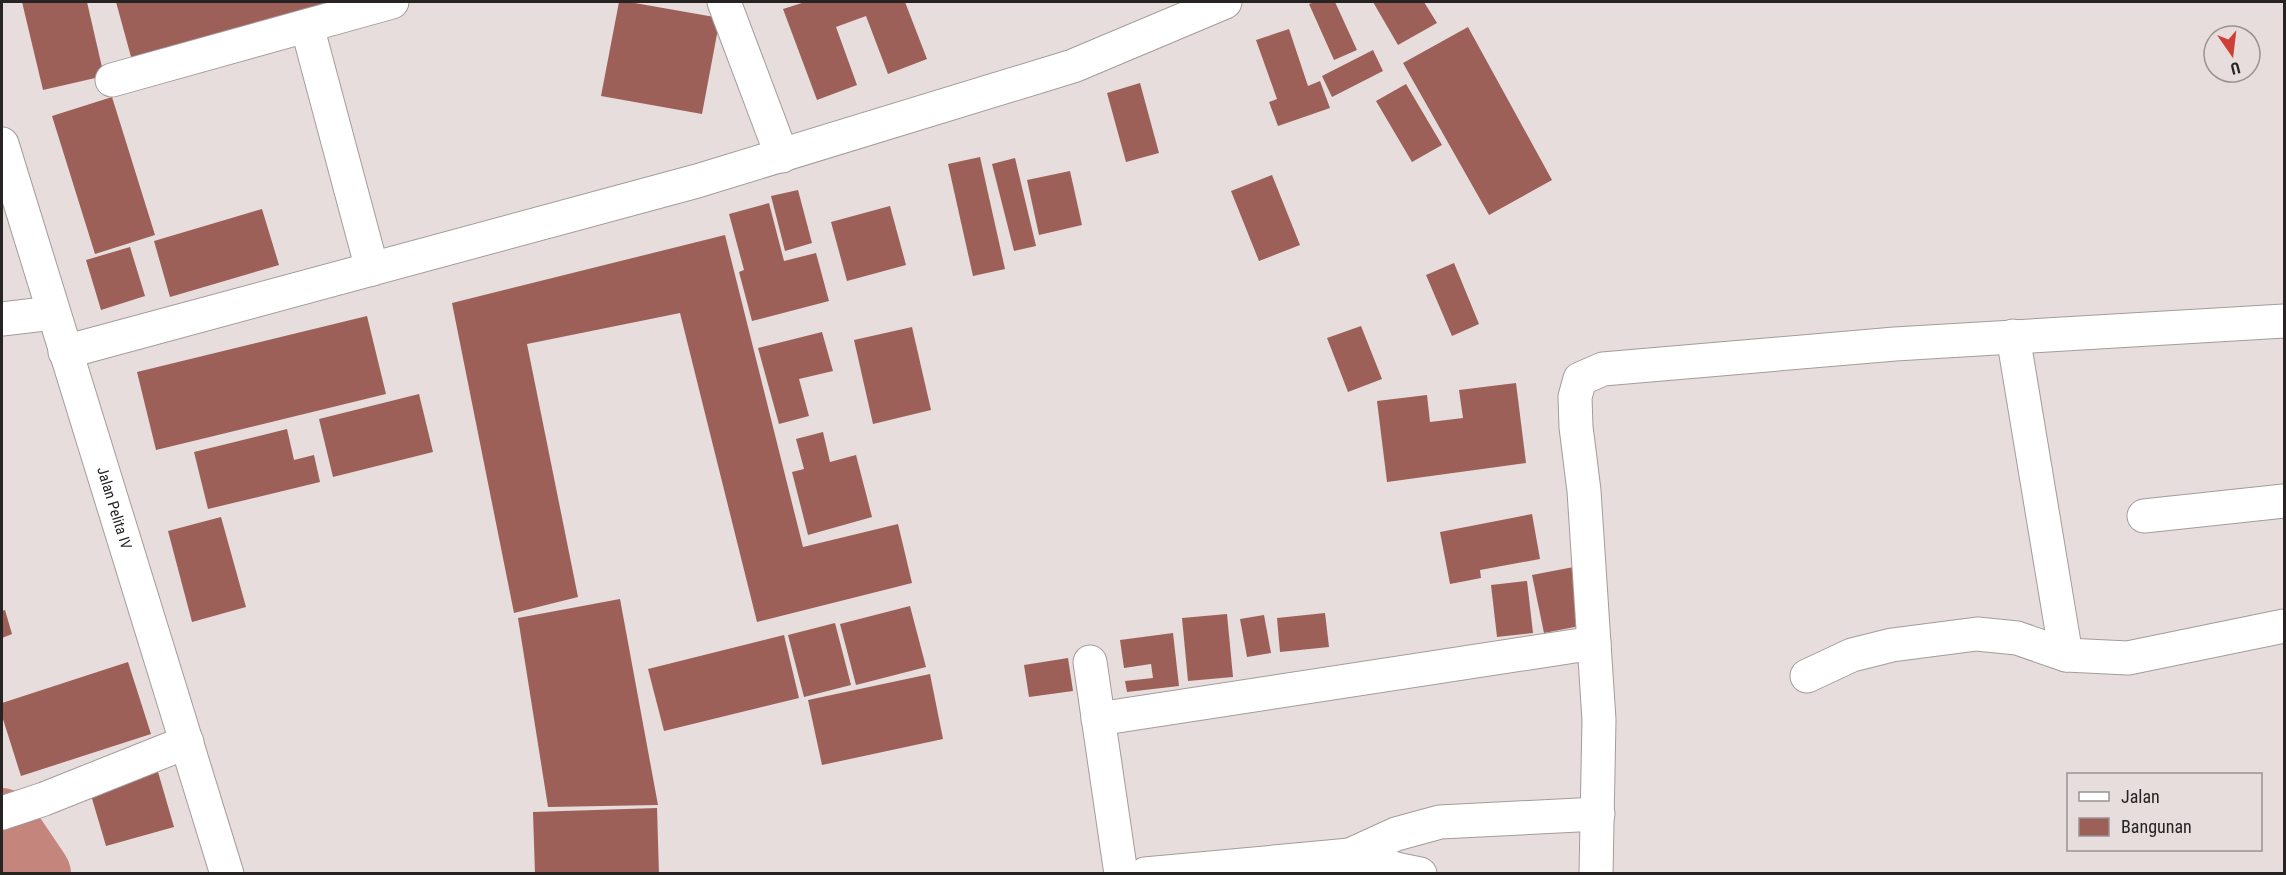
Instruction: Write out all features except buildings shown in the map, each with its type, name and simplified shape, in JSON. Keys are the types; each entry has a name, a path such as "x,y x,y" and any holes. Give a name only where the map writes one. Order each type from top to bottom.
{"street":[{"path":"112,80 392,2"},
{"path":"724,2 782,156"},
{"path":"65,352 782,156 1073,66 1225,2"},
{"path":"307,26 372,269"},
{"name":"Jalan Pelita IV","path":"2,144 227,873"},
{"path":"2,319 53,313"},
{"path":"1596,873 1599,720 1584,491 1576,427 1575,397 1580,379 1603,369 1895,344 2284,321"},
{"path":"2013,336 2066,655"},
{"path":"2144,516 2284,501"},
{"path":"1807,676 1851,655 1892,645 1977,634 2017,638 2066,655 2128,658 2284,626"},
{"path":"1098,719 1594,643"},
{"path":"1090,662 1121,873"},
{"path":"2,813 44,799 187,742"},
{"path":"1145,873 1350,855 1396,834 1440,822 1598,814"},
{"path":"1350,855 1400,870 1420,873"}],"waterway":[{"path":"2,822 37,874"}]}
